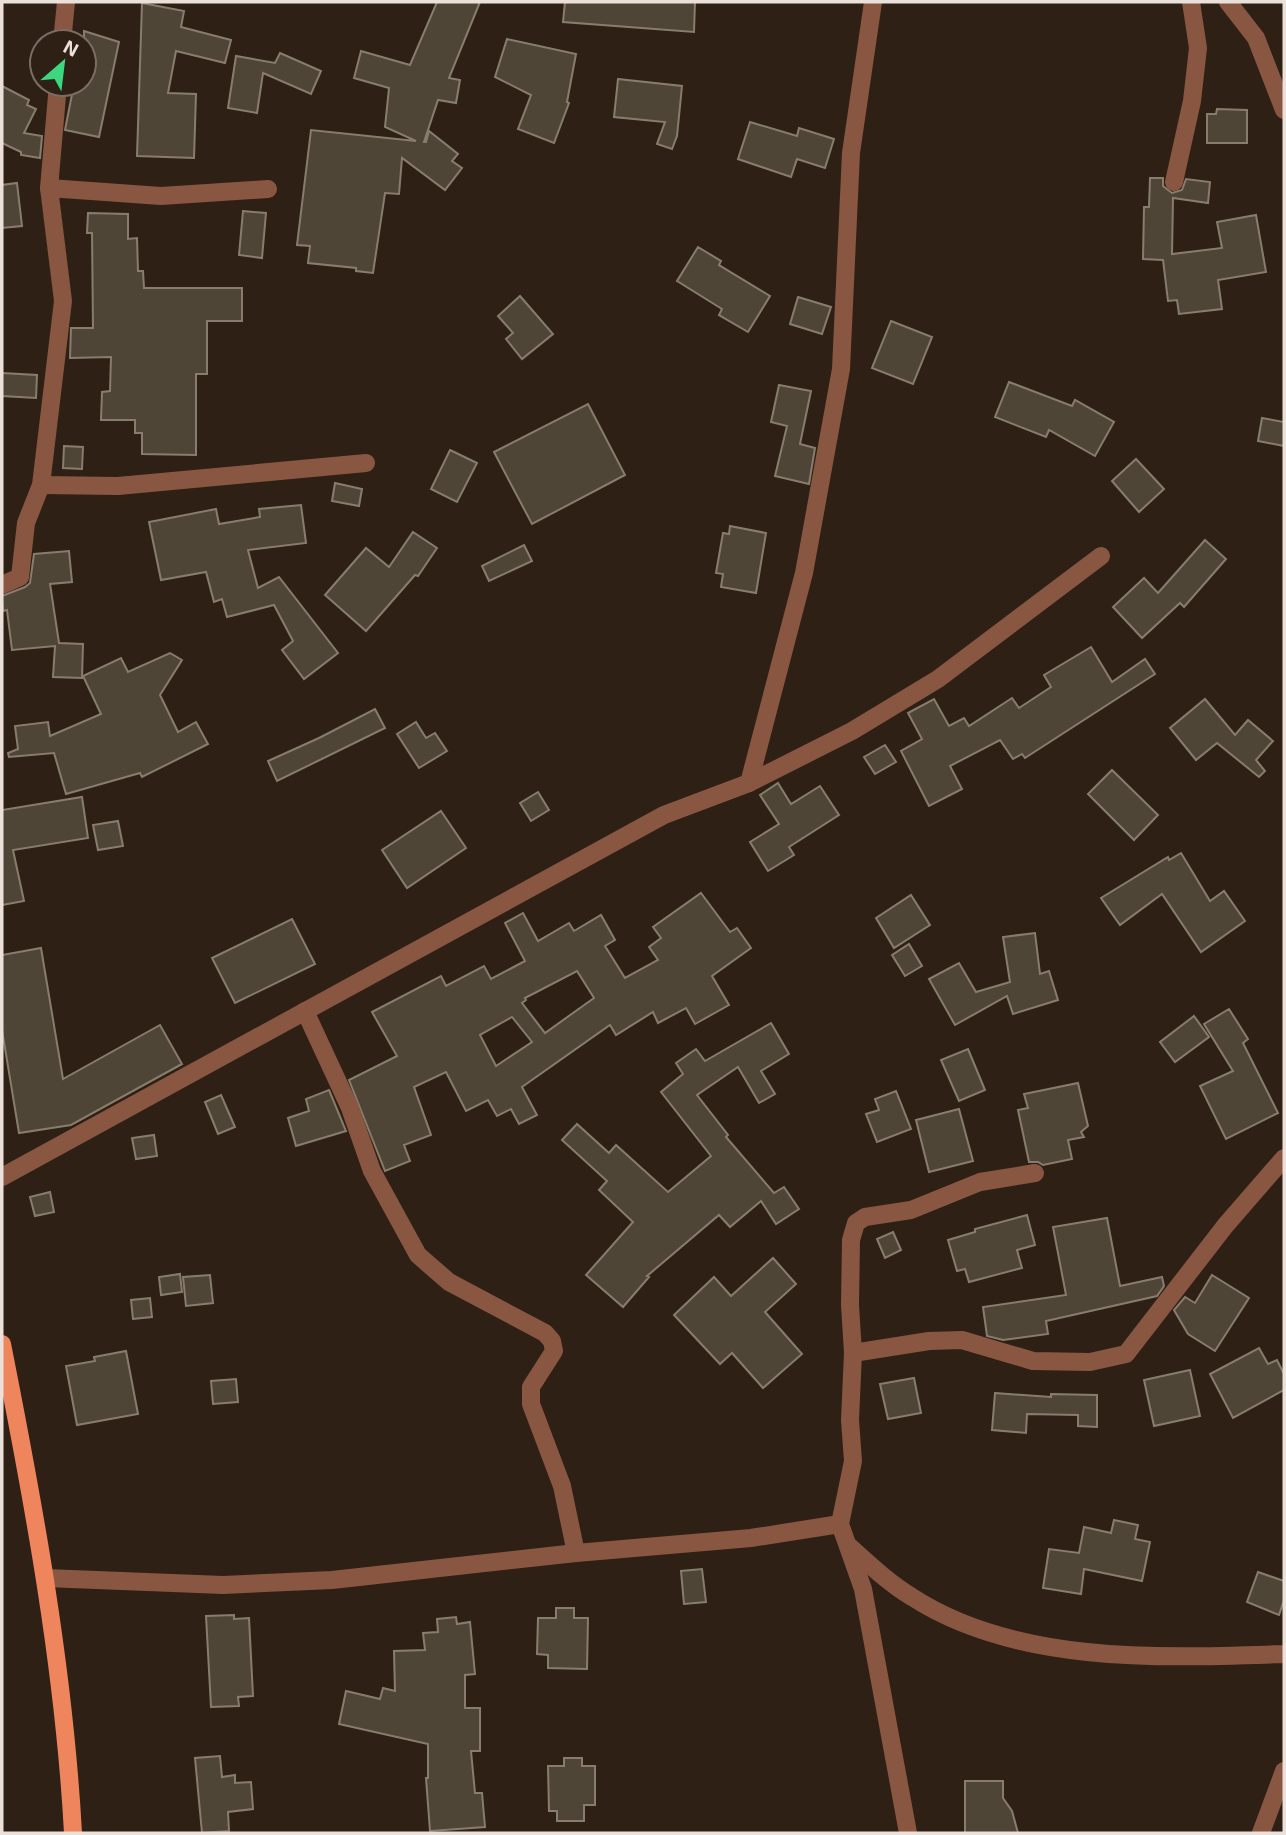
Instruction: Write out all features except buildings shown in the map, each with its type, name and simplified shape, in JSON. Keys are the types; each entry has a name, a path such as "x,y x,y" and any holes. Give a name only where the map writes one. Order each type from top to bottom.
{"main road":[{"path":"2,1344 46,1578 70,1770 74,1833"}],"street":[{"path":"63,28 66,2"},
{"path":"749,783 804,573 841,369 851,153 873,2"},
{"path":"1174,183 1192,101 1198,47 1191,2"},
{"path":"1228,2 1256,38 1284,110"},
{"path":"2,585 20,577 26,523 41,485 63,302 49,188 57,98"},
{"path":"49,188 161,197 268,189"},
{"path":"41,485 118,486 366,463"},
{"path":"2,1177 664,815 749,783 852,731 937,679 1101,556"},
{"path":"305,1011 350,1108 372,1171 418,1255 449,1282 545,1333 552,1341 554,1351 531,1387 531,1404 562,1486 576,1553"},
{"path":"853,1353 929,1341 962,1340 1033,1361 1090,1362 1126,1354 1225,1226 1284,1158"},
{"path":"908,1833 863,1589 840,1524 853,1461 850,1420 853,1353 850,1305 851,1240 856,1223 865,1217 911,1210 980,1182 1035,1173"},
{"path":"46,1578 223,1585 332,1580 576,1553 751,1538 840,1524"},
{"path":"848,1544 883,1578 914,1599 955,1620 1022,1643 1153,1658 1284,1654"},
{"path":"1261,1833 1284,1771"}]}
